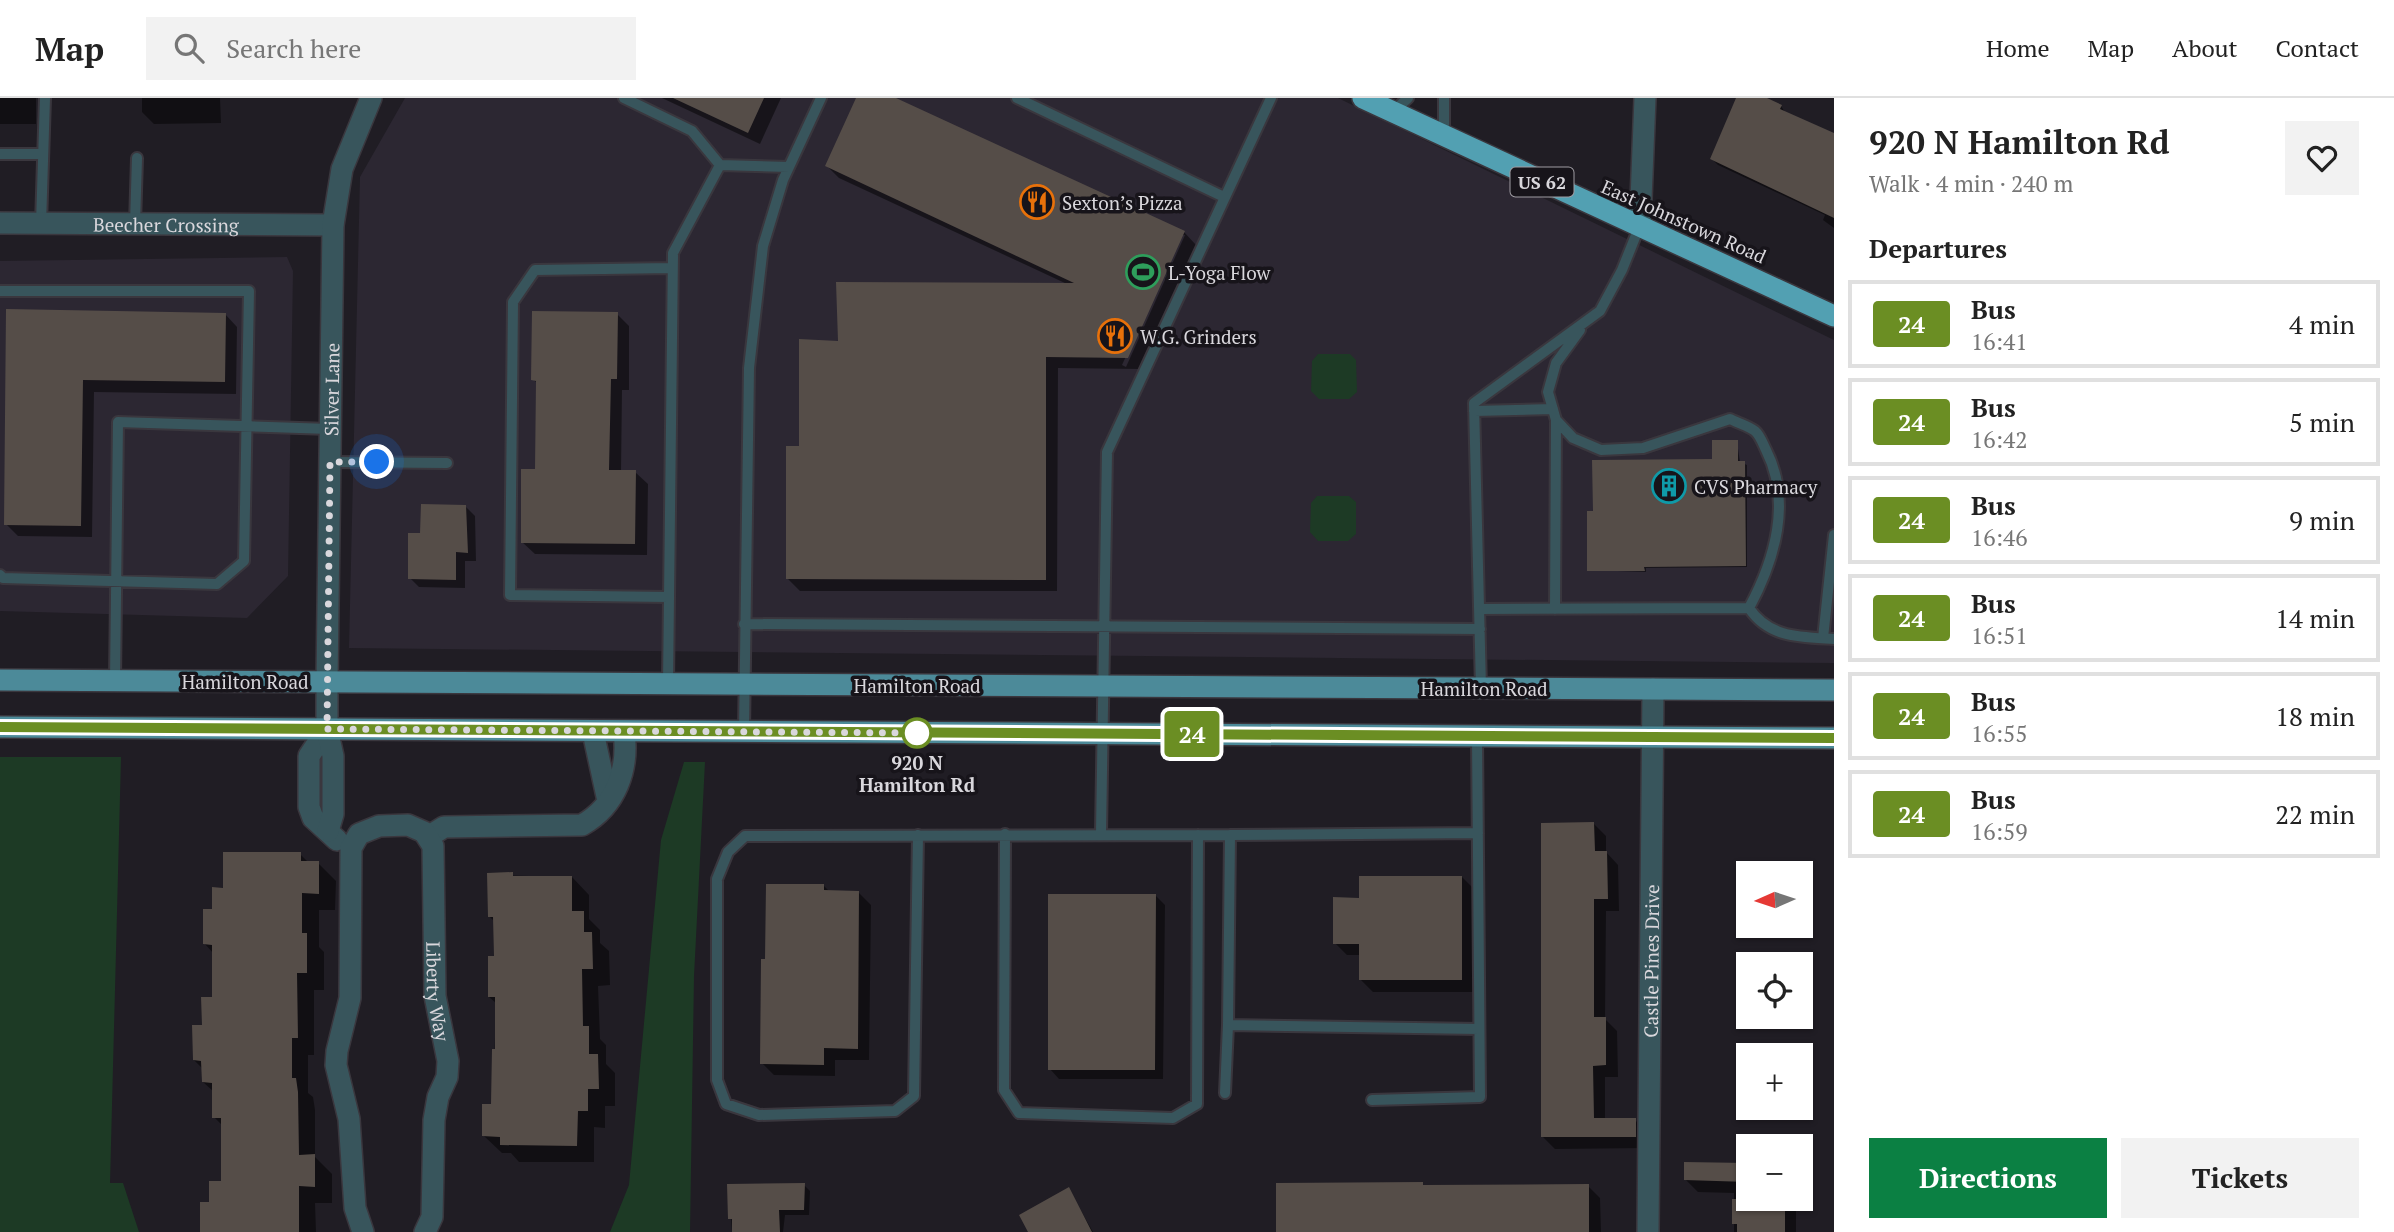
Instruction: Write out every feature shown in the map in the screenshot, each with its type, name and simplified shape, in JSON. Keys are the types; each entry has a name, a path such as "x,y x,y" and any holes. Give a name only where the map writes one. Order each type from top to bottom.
{"highway":[{"name":"East Johnstown Road","path":"1363,98 1400,105 1444,136 1834,316"}],"main road":[{"name":"Hamilton Road","path":"0,680 1834,690"},
{"path":"0,727 1834,738"}],"street":[{"name":"Silver Lane","path":"327,729 333,225 342,169 371,98"},
{"path":"1640,225 1645,98"},
{"name":"Beecher Crossing","path":"0,223 333,225"},
{"name":"Castle Pines Drive","path":"1648,1232 1653,689"},
{"path":"327,729 309,756 309,807 313,818 341,844 351,848"},
{"path":"593,732 608,801"},
{"path":"363,1232 355,1208 349,1119 336,1065 350,998 351,848 359,834 379,826 408,825 428,836 444,827 582,825 596,817 617,790 627,755 624,732"},
{"name":"Liberty Way","path":"425,1232 432,1217 434,1120 449,1061 435,996 435,870 433,846 428,836"}],"lane":[{"path":"41,224 45,98"},
{"path":"624,98 692,131 720,165 789,167"},
{"path":"744,732 748,368 763,246 789,167 821,98"},
{"path":"1017,98 1224,197"},
{"path":"1101,834 1101,685 1107,452 1270,98"},
{"path":"1444,98 1444,136"},
{"path":"0,154 43,154"},
{"path":"135,224 137,158"},
{"path":"668,684 673,253 720,165"},
{"path":"1481,688 1474,403 1600,311 1622,270 1640,225"},
{"path":"669,597 510,595 512,316 513,302 535,270 672,268"},
{"path":"0,291 249,291 244,561 217,584 3,578 0,575"},
{"path":"1555,609 1554,414 1548,392 1556,363 1587,321"},
{"path":"1474,411 1554,414 1573,438 1601,450 1643,448 1730,419 1757,432 1773,464 1779,499 1776,541 1762,582 1749,608"},
{"path":"115,681 118,422 330,429"},
{"path":"330,462 447,463"},
{"path":"1749,608 1759,623 1787,636 1829,639 1834,535"},
{"path":"1479,610 1749,608"},
{"path":"744,624 1104,629 1480,629"},
{"path":"1372,1100 1480,1097 1477,736"},
{"path":"918,835 914,1096 895,1111 759,1115 726,1104 717,1080 717,879 727,852 745,836 1005,834 1230,835 1478,833"},
{"path":"1005,834 1004,1090 1019,1113 1173,1118 1197,1104 1198,835"},
{"path":"1225,1093 1230,835"},
{"path":"1228,1025 1479,1029"}],"shaded area":[{"path":"405,98 1338,98 1834,340 1834,663 349,648 360,177"},
{"path":"287,257 293,271 288,576 247,618 0,611 0,261"}],"green space":[{"path":"1318,354 1350,354 1356,360 1357,392 1349,399 1319,399 1311,391 1312,361"},
{"path":"1317,496 1349,496 1356,502 1356,534 1348,541 1318,541 1310,532 1311,503"},
{"path":"0,757 121,757 110,1183 123,1183 139,1232 0,1232"},
{"path":"684,762 705,762 694,976 690,1232 610,1232 629,1185 661,840"}],"building":[{"path":"673,98 764,98 748,133"},
{"path":"856,98 896,98 1185,231 1128,358 1046,357 1046,580 786,579 786,446 799,446 799,339 838,341 836,282 1074,283 825,166"},
{"path":"1736,98 1767,98 1782,105 1780,109 1834,133 1834,218 1710,159"},
{"path":"6,309 226,313 225,382 83,380 81,526 4,525"},
{"path":"532,311 618,312 617,379 611,379 609,470 636,470 635,544 521,543 521,469 535,469 536,381 531,380"},
{"name":"CVS Pharmacy","path":"1712,440 1738,440 1738,461 1745,461 1746,566 1644,567 1645,571 1587,571 1587,511 1593,511 1592,460 1712,459"},
{"path":"421,504 466,505 468,553 456,552 456,580 408,579 408,533 420,533"},
{"path":"1594,822 1595,851 1607,851 1608,899 1594,899 1594,1017 1606,1017 1606,1065 1593,1066 1594,1118 1636,1118 1636,1137 1541,1137 1541,823"},
{"path":"223,852 301,852 301,861 319,861 319,894 302,893 302,933 307,933 307,973 297,973 298,1038 292,1038 292,1078 296,1078 298,1092 299,1155 315,1154 315,1187 299,1186 299,1232 200,1232 200,1202 209,1202 209,1181 221,1181 221,1118 212,1118 212,1083 202,1082 201,1061 193,1060 192,1025 202,1025 201,997 212,997 212,945 203,944 203,909 212,909 212,887 223,888"},
{"path":"513,872 513,876 572,876 572,911 584,911 584,932 592,932 593,969 582,969 583,1026 589,1026 589,1054 598,1054 599,1089 588,1089 588,1111 578,1111 577,1146 500,1145 500,1137 482,1136 482,1104 491,1104 492,1049 495,1049 495,997 488,997 488,956 494,956 493,917 488,917 487,873"},
{"path":"1359,876 1462,876 1462,980 1359,980 1359,944 1333,944 1333,897 1359,898"},
{"path":"766,884 824,884 824,890 859,891 858,1049 824,1048 824,1065 760,1064 761,959 765,959"},
{"path":"1048,894 1156,894 1155,1070 1048,1070"},
{"path":"1684,1162 1736,1163 1736,1182 1684,1180"},
{"path":"1423,1182 1423,1185 1589,1184 1589,1232 1276,1232 1276,1183"},
{"path":"805,1183 804,1210 779,1210 780,1232 732,1232 732,1219 728,1219 727,1184"},
{"path":"1069,1187 1092,1232 1028,1232 1019,1215"},
{"path":"1732,1199 1736,1199 1736,1211 1785,1211 1785,1232 1737,1232 1737,1224 1732,1224"}],"bus line":[{"name":"24","path":"0,727 1834,738"}],"place":[{"name":"Sexton’s Pizza","path":"1037,202"},
{"name":"L-Yoga Flow","path":"1143,272"},
{"name":"W.G. Grinders","path":"1115,336"},
{"name":"CVS Pharmacy","path":"1669,486"},
{"name":"920 N Hamilton Rd","path":"917,733"}],"route":[{"path":"377,462 330,462 327,729 923,733 917,733"}]}
